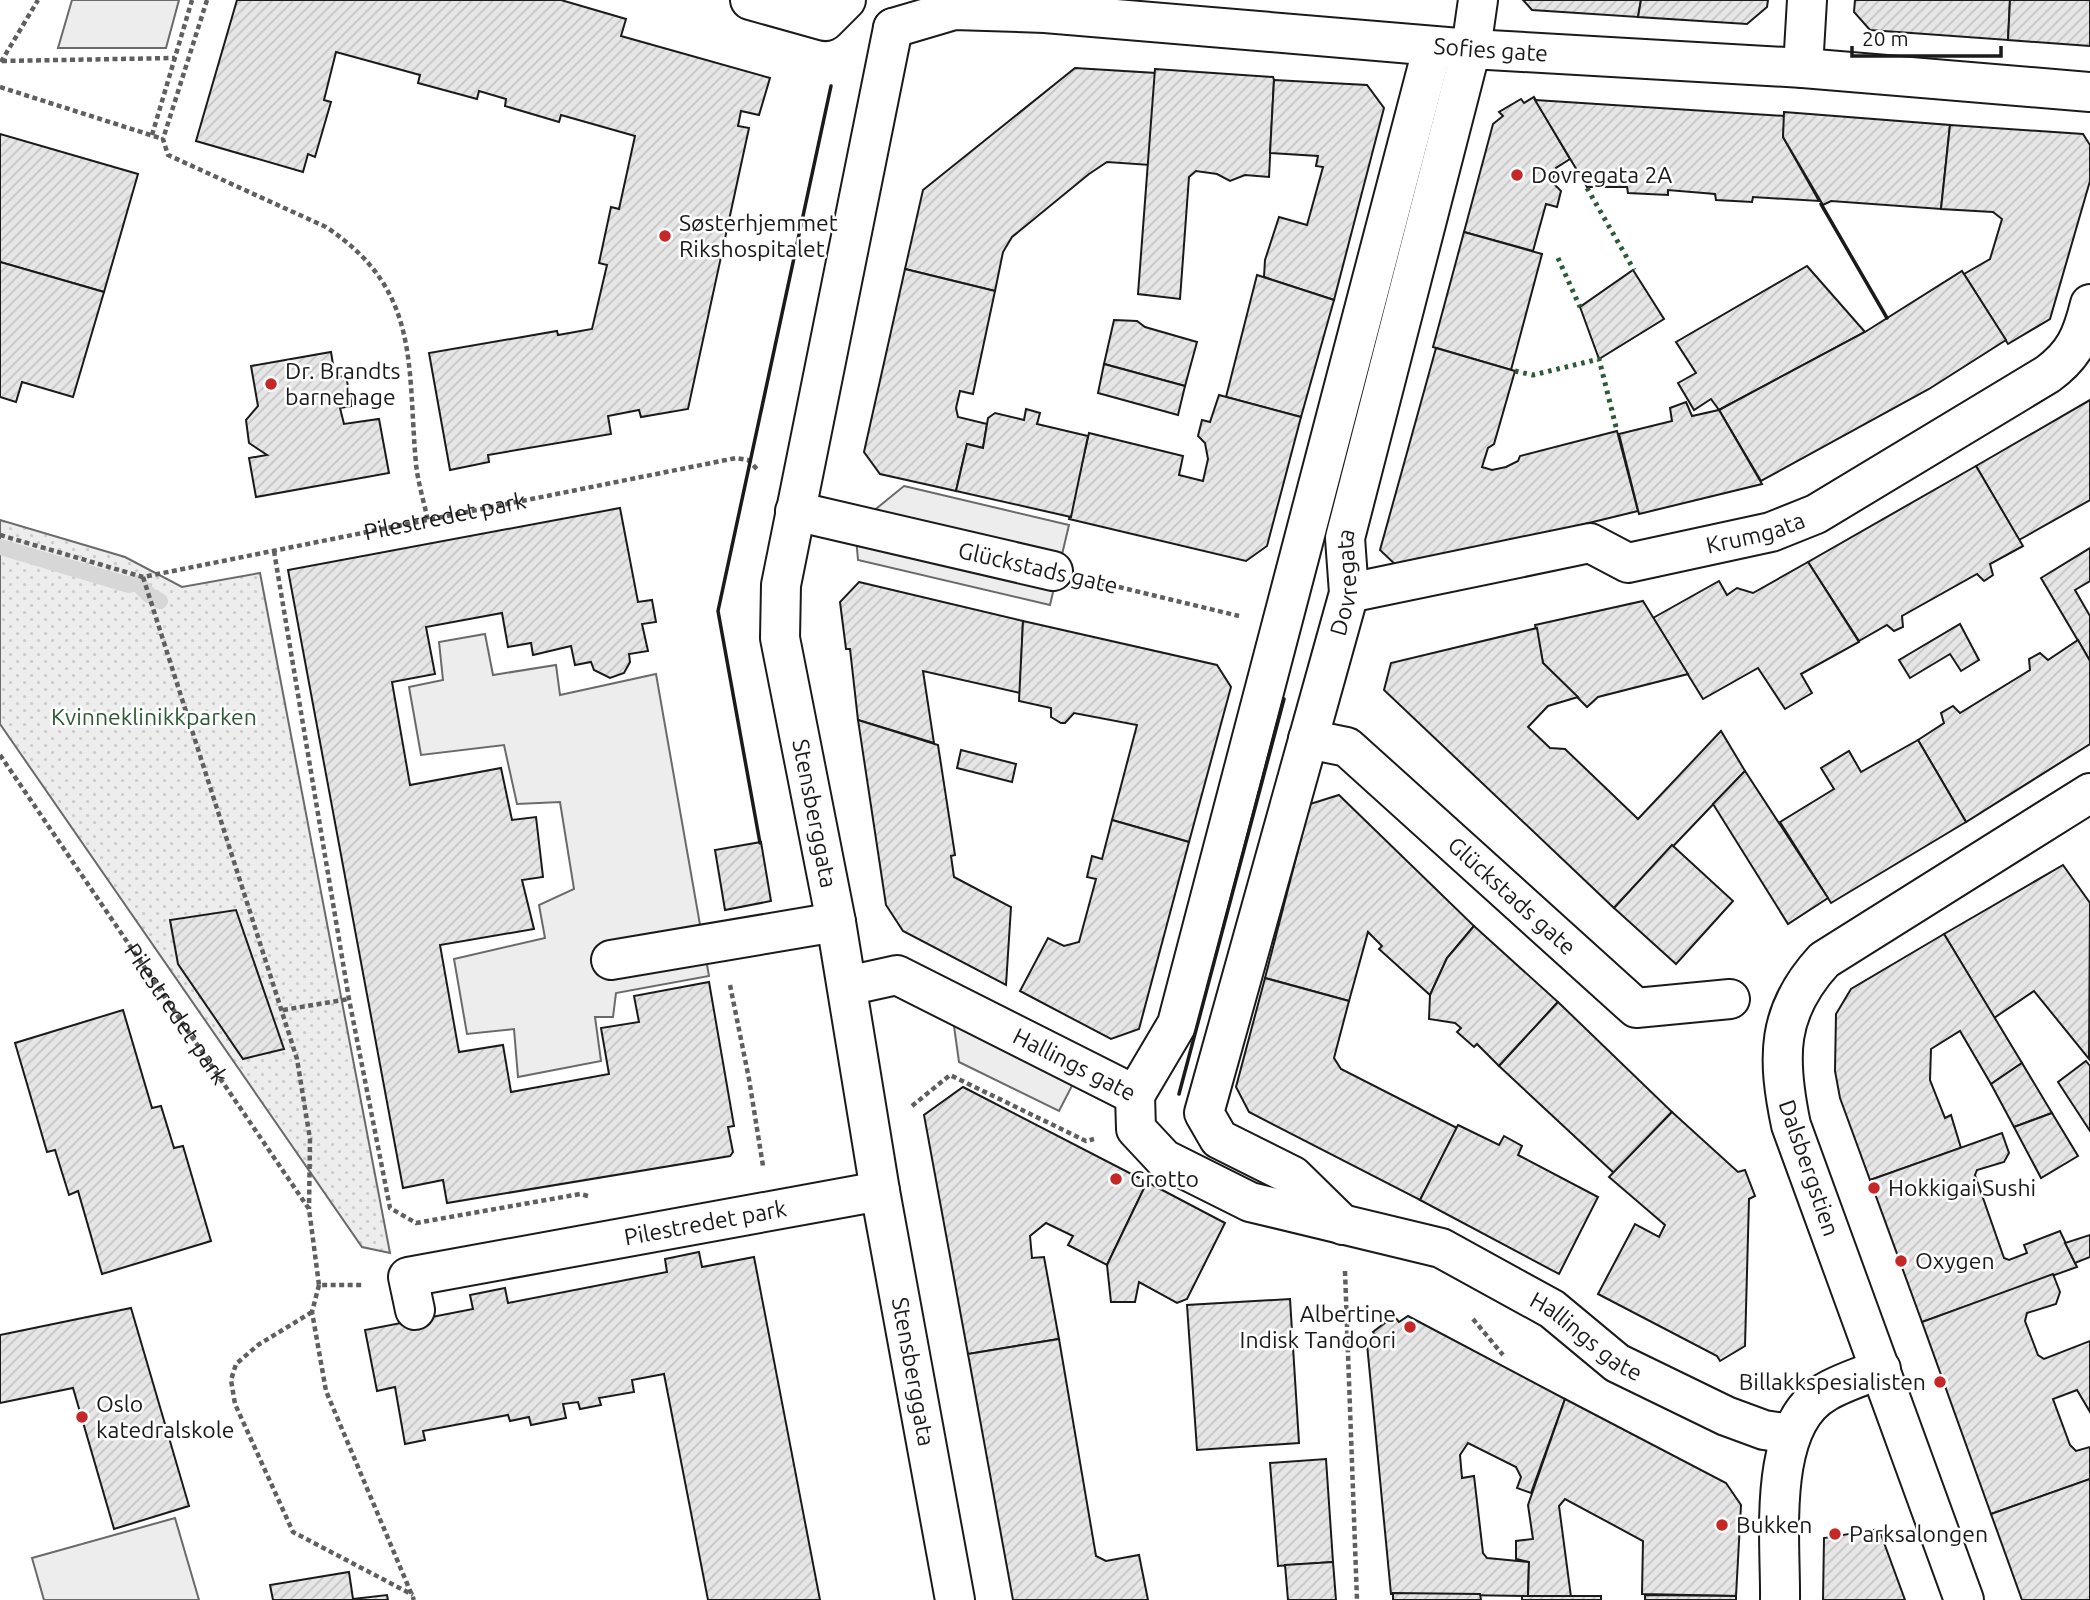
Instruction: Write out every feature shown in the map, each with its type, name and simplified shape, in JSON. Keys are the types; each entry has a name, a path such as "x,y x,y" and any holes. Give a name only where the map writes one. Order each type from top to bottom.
{"street":[{"path":"750,0 825,21 846,0"},
{"path":"863,0 892,28"},
{"name":"Dovregata","path":"1343,1225 1293,1176 1219,1139 1205,1113 1349,593 1345,538 1471,50 1478,0"},
{"path":"1802,68 1807,0"},
{"name":"Sofies gate","path":"892,28 954,10 1046,7 1471,50 1802,68 2090,92"},
{"name":"Stensberggata","path":"892,28 781,585 780,638 836,922 880,1191 955,1600"},
{"name":"Dovregata","path":"1136,1112 1177,1024 1433,46"},
{"name":"Krumgata","path":"1349,593 1590,543 1628,563 1771,532 1816,513 2048,374 2069,358 2084,326 2090,304"},
{"name":"Glückstads gate","path":"795,510 1053,571"},
{"name":"Glückstads gate","path":"1308,739 1347,747 1636,1008 1730,999"},
{"name":"Dalsbergstien","path":"1964,1600 1791,1125 1782,1082 1782,1047 1788,1011 1803,983 1824,960 2088,799"},
{"path":"611,960 836,922"},
{"name":"Hallings gate","path":"847,986 897,975 1136,1112 1164,1159 1250,1202 1441,1248 1552,1309 1617,1363 1734,1419 1764,1430 1791,1434"},
{"name":"Pilestredet park","path":"412,1294 599,1242 880,1191"},
{"path":"1780,1600 1783,1465 1791,1434 1802,1413 1824,1392 1881,1369"}],"path":[{"path":"1,63 38,0"},
{"path":"152,135 192,0"},
{"path":"207,0 163,139 168,155 326,227 349,242 378,271 397,310 412,371 416,466 428,521"},
{"path":"1,63 175,58"},
{"path":"0,87 163,139"},
{"name":"Pilestredet park","path":"143,577 736,458"},
{"path":"0,535 143,577 297,1059 310,1139 309,1209"},
{"path":"274,551 349,999 390,1208 416,1223 580,1194 592,1196 599,1242"},
{"name":"Glückstads gate","path":"1053,571 1281,626"},
{"name":"Pilestredet park","path":"0,755 309,1209 319,1285 312,1312 326,1391 414,1597"},
{"path":"720,941 750,1079 769,1212"},
{"path":"283,1010 349,999"},
{"path":"909,1108 950,1075 1086,1141 1136,1112"},
{"path":"1343,1225 1357,1600"},
{"path":"319,1285 362,1285 412,1294"},
{"path":"312,1312 258,1345 236,1364 231,1380 235,1404 293,1532 414,1597"}],"shaded area":[{"path":"72,0 179,0 166,48 58,48"},
{"path":"904,486 1069,525 1050,605 858,560 855,526"},
{"path":"485,634 493,675 556,665 560,695 656,674 709,976 616,993 613,1017 595,1017 601,1061 518,1077 514,1029 467,1034 454,959 545,938 539,905 574,889 560,802 517,804 504,745 421,755 409,687 443,680 439,642"},
{"path":"953,1019 1075,1080 1059,1111 959,1062"},
{"path":"175,1518 199,1600 44,1600 32,1558"}],"green space":[{"name":"Kvinneklinikkparken","path":"0,520 125,557 182,587 260,573 390,1253 362,1247 0,724"}],"building":[{"name":"Søsterhjemmet Rikshospitalet","path":"237,0 561,0 626,19 621,36 770,78 759,115 741,111 738,126 749,128 688,409 641,417 639,410 608,416 611,434 488,455 489,462 450,470 429,353 557,331 558,335 592,329 607,265 599,263 611,207 619,209 635,136 561,115 559,122 505,106 506,99 479,91 477,99 418,83 420,75 336,52 324,100 331,102 315,157 308,154 303,172 196,141"},
{"path":"1523,0 1641,0 1638,17 1532,10"},
{"path":"1641,0 1768,0 1767,7 1747,24 1638,17"},
{"path":"1855,0 2010,0 2008,40 1870,30 1854,12"},
{"path":"2010,0 2090,0 2090,46 2008,40"},
{"path":"1075,68 1156,73 1150,165 1107,162 1089,174 1012,237 1003,252 995,291 905,269 923,190"},
{"path":"1155,69 1273,77 1274,80 1269,177 1245,175 1230,181 1217,174 1196,171 1189,177 1180,299 1138,294"},
{"path":"1274,80 1367,85 1384,108 1334,300 1264,277 1265,260 1279,217 1307,225 1323,167 1316,166 1318,156 1270,153"},
{"name":"Dovregata 2A","path":"1534,97 1570,159 1556,168 1552,182 1561,191 1557,207 1546,204 1533,251 1464,232 1493,124 1503,116 1499,112 1521,99 1524,103"},
{"path":"1535,100 1785,116 1783,137 1819,201 1753,197 1752,202 1716,200 1715,194 1668,190 1668,195 1628,193 1627,187 1587,187"},
{"path":"1784,112 1950,125 1941,209 1831,201 1823,205 1783,137"},
{"path":"1950,125 2083,134 2090,145 2090,181 2050,319 2008,344 1964,274 1990,259 2002,219 1993,212 1941,209"},
{"path":"0,134 138,174 104,292 0,262"},
{"path":"1464,232 1542,254 1511,370 1433,347"},
{"path":"0,262 104,292 73,397 22,382 16,402 0,397"},
{"path":"1807,266 1865,332 1719,410 1711,399 1694,410 1678,383 1696,373 1676,342"},
{"path":"905,269 995,291 973,394 960,391 956,408 958,417 987,424 983,448 967,444 956,491 880,474 864,452"},
{"path":"1633,270 1664,319 1599,359 1580,307"},
{"path":"1962,271 2006,340 1929,389 1761,481 1719,410 1865,332"},
{"path":"1257,275 1334,300 1301,417 1226,397"},
{"path":"1114,320 1137,321 1145,327 1197,342 1185,386 1104,364"},
{"path":"1436,348 1515,371 1494,444 1488,448 1482,467 1492,470 1506,467 1518,461 1520,456 1617,431 1638,511 1400,569 1380,550"},
{"path":"331,352 335,377 346,376 352,406 340,408 344,424 379,419 389,473 256,497 249,458 267,455 249,443 246,420 258,406 251,366"},
{"path":"1104,364 1185,386 1178,415 1098,393"},
{"path":"1219,395 1301,417 1267,546 1246,561 1069,519 1089,433 1183,456 1179,475 1203,481 1208,459 1205,443 1198,436 1202,420 1210,422"},
{"path":"2090,400 2090,500 2019,540 1976,466"},
{"path":"1686,402 1692,416 1719,410 1762,484 1639,514 1619,434 1672,421 1670,408"},
{"path":"1026,409 1040,413 1037,424 1088,436 1071,517 956,491 967,444 983,448 988,418 995,413 1024,420"},
{"path":"1976,466 2023,546 1990,564 1993,575 1984,581 1977,574 1902,616 1903,627 1894,631 1887,625 1859,641 1808,562"},
{"path":"620,508 638,602 652,600 656,622 642,624 648,651 629,654 630,662 624,673 610,678 594,670 591,662 575,665 571,646 533,655 531,643 508,647 502,613 426,627 435,674 392,682 410,785 501,768 512,820 536,817 543,877 522,880 534,929 440,945 459,1052 503,1045 511,1092 609,1074 601,1028 639,1022 634,996 709,982 734,1126 728,1127 733,1152 730,1156 447,1203 443,1180 403,1188 288,570"},
{"path":"2090,548 2090,581 2075,590 2090,616 2090,661 2041,578"},
{"path":"1808,562 1859,642 1801,674 1812,693 1785,709 1758,668 1703,699 1653,618 1719,581 1727,595 1737,588 1753,593"},
{"path":"859,582 1023,621 1020,693 923,671 934,743 858,720 850,649 846,649 840,602"},
{"path":"1643,601 1688,674 1598,697 1587,707 1543,663 1535,625"},
{"path":"1023,621 1217,665 1231,687 1189,842 1112,820 1137,725 1074,713 1065,723 1061,723 1051,717 1051,708 1019,701"},
{"path":"1960,624 1979,660 1961,671 1950,654 1910,678 1899,660"},
{"path":"1537,628 1543,663 1578,697 1548,706 1528,727 1550,748 1565,749 1638,819 1721,731 1745,771 1614,908 1384,690 1391,663"},
{"path":"2078,640 2090,661 2090,744 1966,822 1918,740 1944,723 1941,713 1953,706 1960,713 2030,670 2029,659 2040,653 2048,660"},
{"path":"858,720 938,745 955,855 951,856 954,877 1011,907 1006,985 903,931 886,905"},
{"path":"1918,740 1966,822 1831,903 1780,822 1834,789 1821,768 1849,751 1861,772"},
{"path":"961,750 1016,764 1012,782 957,768"},
{"path":"1745,771 1828,898 1788,924 1713,804"},
{"path":"1339,795 1474,926 1447,958 1430,995 1379,949 1382,946 1368,932 1349,1001 1265,978 1310,804"},
{"path":"1112,820 1189,842 1139,1029 1111,1039 1020,991 1048,938 1064,946 1079,942 1096,879 1087,877 1092,856 1102,859"},
{"path":"761,842 771,901 725,910 715,850"},
{"path":"1672,845 1733,901 1676,964 1614,908"},
{"path":"2063,865 2090,903 2089,1059 2034,991 1994,1018 1944,934"},
{"path":"236,910 284,1049 243,1059 178,964 170,920"},
{"path":"1474,926 1558,1002 1499,1066 1477,1044 1474,1047 1457,1032 1461,1028 1455,1023 1429,1019 1430,995 1447,958"},
{"path":"1944,934 2022,1063 1991,1084 1960,1031 1931,1049 1930,1080 1945,1118 1951,1115 1961,1148 1870,1180 1840,1098 1835,1071 1836,1014 1851,989"},
{"path":"1265,978 1349,1001 1334,1058 1341,1069 1457,1128 1420,1200 1249,1112 1236,1087"},
{"path":"1558,1002 1672,1112 1614,1173 1499,1066"},
{"path":"123,1010 152,1108 161,1106 174,1148 183,1146 211,1241 102,1274 78,1191 69,1195 55,1150 47,1152 15,1043"},
{"path":"2086,1061 2090,1066 2090,1131 2058,1082"},
{"path":"2022,1063 2052,1113 2014,1127 1991,1084"},
{"path":"963,1087 1147,1182 1107,1265 1068,1245 1073,1236 1046,1223 1030,1236 1032,1258 1044,1257 1059,1339 968,1354 924,1115"},
{"path":"1672,1112 1738,1172 1745,1170 1755,1196 1749,1199 1745,1346 1720,1361 1717,1356 1598,1294 1635,1224 1659,1237 1665,1225 1609,1177"},
{"path":"2052,1113 2078,1156 2041,1178 2014,1127"},
{"path":"1458,1125 1499,1145 1504,1136 1522,1146 1518,1155 1598,1197 1559,1274 1420,1200"},
{"path":"2002,1133 2009,1153 2004,1162 1977,1170 1975,1175 2004,1258 2009,1260 2027,1253 2024,1245 2060,1231 2077,1267 1922,1322 1870,1180"},
{"path":"1147,1182 1225,1223 1187,1299 1177,1303 1139,1282 1135,1302 1111,1302 1107,1265"},
{"path":"2090,1235 2090,1257 2075,1263 2065,1243"},
{"path":"699,1252 702,1267 754,1257 820,1600 708,1600 664,1374 632,1380 634,1392 599,1398 601,1405 580,1409 578,1402 563,1404 566,1418 531,1425 529,1417 510,1421 508,1415 423,1431 425,1440 405,1444 395,1387 377,1391 365,1330 473,1309 470,1295 505,1288 508,1303 667,1272 665,1259"},
{"path":"2053,1274 2060,1292 2056,1304 2027,1313 2025,1321 2038,1355 2044,1359 2090,1341 2090,1412 2077,1390 2053,1399 2070,1445 2076,1451 2090,1447 2090,1479 1991,1514 1922,1322"},
{"path":"1290,1299 1299,1443 1197,1450 1187,1305"},
{"path":"131,1308 189,1506 114,1529 73,1388 0,1403 0,1335"},
{"path":"1394,1316 1399,1322 1408,1316 1565,1399 1531,1493 1517,1488 1521,1477 1516,1467 1468,1443 1460,1455 1462,1478 1474,1476 1483,1553 1487,1558 1529,1562 1528,1596 1391,1594 1367,1344 1377,1337 1373,1332"},
{"path":"1059,1339 1096,1556 1106,1561 1139,1555 1148,1600 1013,1600 968,1354"},
{"path":"1565,1399 1726,1483 1741,1505 1736,1596 1642,1594 1643,1541 1565,1499 1559,1506 1571,1597 1528,1596 1529,1562 1516,1559 1516,1541 1533,1539 1528,1505"},
{"path":"1326,1459 1333,1562 1278,1566 1270,1463"},
{"path":"2090,1479 2090,1600 2022,1600 1991,1514"},
{"path":"1879,1529 1905,1600 1823,1600 1824,1538"},
{"path":"1333,1562 1336,1600 1288,1600 1285,1565"},
{"path":"349,1572 353,1599 387,1595 388,1600 273,1600 270,1585"},
{"path":"1393,1593 1480,1594 1481,1600 1393,1600"},
{"path":"1645,1595 1736,1596 1736,1600 1645,1600"},
{"path":"1522,1596 1601,1596 1601,1600 1522,1600"}],"waterway":[{"path":"0,547 129,585 137,583 160,601"}],"hedge":[{"path":"1587,188 1634,270"},
{"path":"1558,258 1580,307"},
{"path":"1515,371 1533,375 1599,359 1617,431"}],"wall":[{"path":"760,843 718,611 831,86"},
{"path":"1821,204 1887,318"},
{"path":"1179,1094 1284,699"}],"place":[{"name":"Dovregata 2A","path":"1517,175"},
{"name":"Søsterhjemmet Rikshospitalet","path":"665,236"},
{"name":"Dr. Brandts barnehage","path":"271,384"},
{"name":"Grotto","path":"1116,1179"},
{"name":"Hokkigai Sushi","path":"1874,1188"},
{"name":"Oxygen","path":"1901,1261"},
{"name":"Albertine Indisk Tandoori","path":"1410,1327"},
{"name":"Billakkspesialisten","path":"1940,1382"},
{"name":"Oslo katedralskole","path":"82,1417"},
{"name":"Bukken","path":"1722,1525"},
{"name":"Parksalongen","path":"1835,1534"}]}
